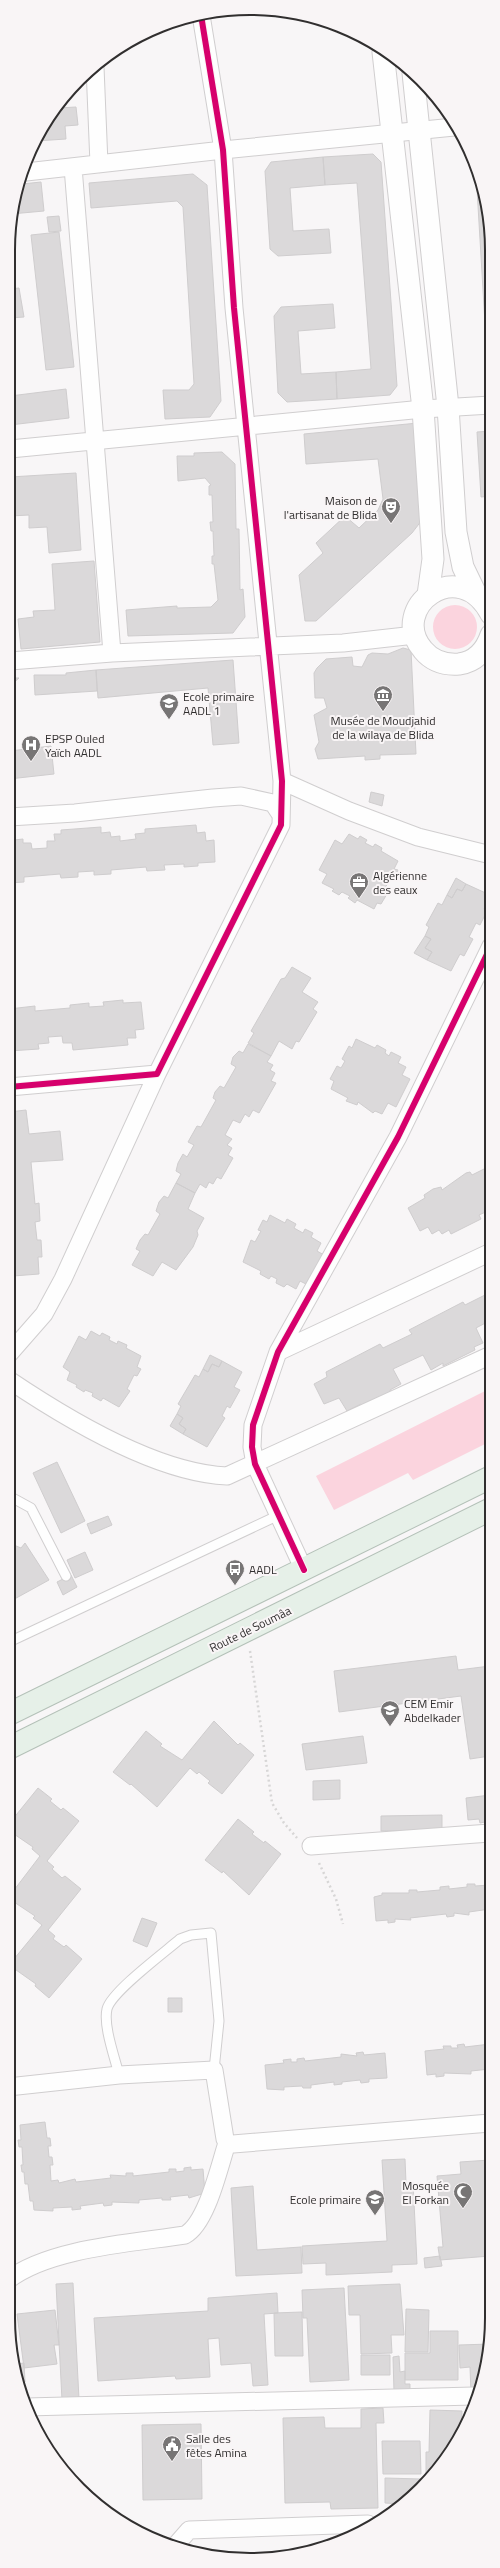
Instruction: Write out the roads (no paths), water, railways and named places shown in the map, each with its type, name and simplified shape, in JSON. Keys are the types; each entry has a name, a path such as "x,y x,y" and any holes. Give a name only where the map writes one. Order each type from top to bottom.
{"highway":[{"path":"15,1711 485,1480"},
{"name":"Route de Soumâa","path":"15,1745 485,1512"}],"street":[{"path":"15,1347 44,1314 63,1279 157,1074 258,870 277,836 281,815 282,781 234,308 223,150 202,20"},
{"path":"383,57 423,408 433,559 428,595 416,613 415,635 424,650 438,661 449,664 483,662"},
{"path":"95,73 99,164"},
{"path":"414,82 448,407 456,532 463,567 476,594"},
{"path":"28,172 223,150 451,128"},
{"path":"73,167 112,653"},
{"path":"15,449 423,408 485,405"},
{"path":"428,595 439,589 452,586 465,588 485,601"},
{"path":"15,661 112,653 343,643 415,635"},
{"path":"282,781 349,811 418,837 485,854"},
{"path":"15,817 75,813 241,796 273,803 281,815"},
{"path":"304,1570 255,1464 252,1447 253,1425 278,1352 398,1136 485,958"},
{"path":"15,1086 157,1074"},
{"path":"278,1352 485,1255"},
{"path":"15,1384 67,1418 167,1465 211,1476 227,1476 485,1358"},
{"path":"311,1846 485,1833"},
{"path":"15,2086 119,2075 214,2070 223,2132 227,2143 201,2218 193,2231 185,2235 59,2256 30,2266 15,2276"},
{"path":"227,2143 485,2123"},
{"path":"33,2407 472,2396"},
{"path":"178,2542 189,2530 364,2524"}],"lane":[{"path":"15,1499 31,1508 66,1576"},
{"path":"15,1639 279,1514"},
{"path":"119,2075 106,2023 107,2008 116,1994 180,1939 211,1933 219,2020 214,2070"}],"place":[{"name":"Maison de l'artisanat de Blida","path":"391,524"},
{"name":"Musée de Moudjahid de la wilaya de Blida","path":"383,712"},
{"name":"Ecole primaire AADL 1","path":"169,720"},
{"name":"EPSP Ouled Yaïch AADL","path":"31,762"},
{"name":"Algérienne des eaux","path":"359,899"},
{"name":"AADL","path":"235,1586"},
{"name":"CEM Emir Abdelkader","path":"390,1727"},
{"name":"Mosquée El Forkan","path":"463,2209"},
{"name":"Ecole primaire","path":"375,2216"},
{"name":"Salle des fêtes Amina","path":"172,2462"}]}
